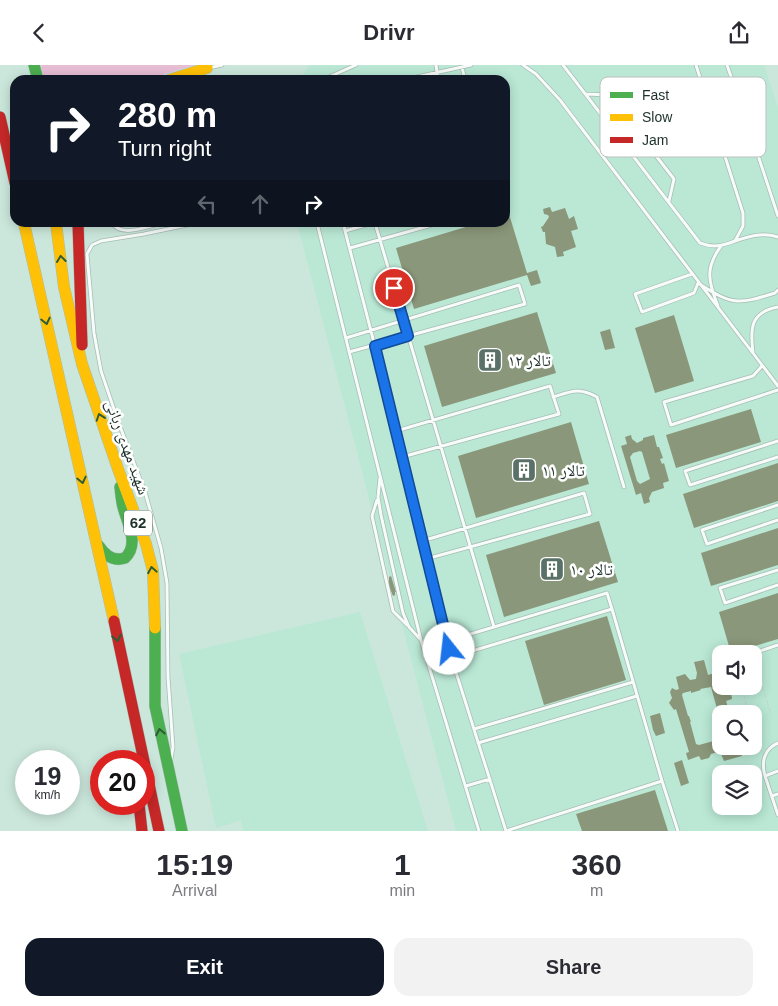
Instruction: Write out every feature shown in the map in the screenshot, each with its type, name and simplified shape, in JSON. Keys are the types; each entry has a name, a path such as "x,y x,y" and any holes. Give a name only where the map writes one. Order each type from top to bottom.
{"highway":[{"path":"184,75 207,67"},
{"path":"0,117 10,161"},
{"path":"25,227 160,831"},
{"name":"شهید مهدی ربانی","path":"57,227 64,287 82,364 146,544 153,571 155,595 155,706 182,831"},
{"path":"58,235 59,227"},
{"path":"78,227 82,364"},
{"path":"96,543 103,554 110,559 118,560 126,557 131,549 132,539 122,505 118,469"},
{"path":"134,717 136,750"},
{"path":"140,815 142,831"}],"lane":[{"path":"207,67 222,65"},
{"path":"334,75 356,65"},
{"path":"436,65 437,75"},
{"path":"424,75 471,65"},
{"path":"523,65 536,74 560,100 600,153"},
{"path":"563,65 600,112"},
{"path":"696,65 700,77"},
{"path":"727,65 731,77"},
{"path":"462,67 464,75"},
{"path":"586,93 600,94"},
{"path":"603,157 778,386"},
{"path":"634,157 700,243 710,247 721,246 751,235 764,234 778,237"},
{"path":"657,157 674,179 668,202"},
{"path":"726,157 743,213 743,226 736,241"},
{"path":"759,157 778,216"},
{"path":"115,227 124,231 144,227"},
{"path":"169,776 173,747 168,677 167,583 161,548 145,492 101,371 94,333 88,254 92,245 101,241 144,235 179,227"},
{"path":"318,227 425,656 479,831"},
{"path":"344,227 446,641 506,831 662,781"},
{"path":"346,231 360,227"},
{"path":"376,227 494,627"},
{"path":"350,248 424,227"},
{"path":"719,310 709,279 713,257 721,246"},
{"path":"692,275 635,294 642,312 694,293 698,283"},
{"path":"698,283 736,302 748,301 775,293 778,290"},
{"path":"346,338 519,285 526,303 350,353"},
{"path":"753,354 751,331 753,322 759,315 778,307"},
{"path":"762,366 753,376 664,402 671,425 778,390"},
{"path":"396,431 550,386 559,414 402,457"},
{"path":"553,397 577,390 586,391 597,397 624,487"},
{"path":"778,441 686,471 690,485 778,457"},
{"path":"380,475 378,497 372,516 393,611 421,640"},
{"path":"422,541 584,493 590,514 426,559"},
{"path":"378,497 403,613 409,627"},
{"path":"778,505 702,530 707,544 778,520"},
{"path":"778,570 720,588 724,603 778,585"},
{"path":"446,641 607,593 678,831"},
{"path":"452,657 612,609"},
{"path":"762,650 778,645"},
{"path":"425,656 449,649"},
{"path":"474,729 633,682"},
{"path":"478,743 637,696"},
{"path":"778,743 772,745 764,756 762,766 778,815"},
{"path":"765,776 778,771"},
{"path":"466,786 490,779"},
{"path":"772,796 778,794"}],"path":[{"path":"762,685 771,714"},
{"path":"762,750 764,756"}],"shaded area":[{"path":"41,65 195,65 163,75 43,75"},
{"path":"310,65 764,65 778,107 778,831 456,831 298,227 510,227 510,75 303,75"},
{"path":"360,612 428,831 243,831 241,820 216,828 179,654"}],"building":[{"path":"550,207 552,212 565,208 569,219 574,216 578,229 571,231 576,247 563,252 564,256 557,257 555,247 546,244 545,232 543,232 541,227 549,217 544,214 543,209"},
{"path":"510,217 527,273 537,270 541,283 531,286 527,275 414,309 396,248 466,227 510,227"},
{"name":"تالار ۱۲","path":"537,312 556,373 442,407 424,346"},
{"path":"674,315 694,381 655,393 635,328"},
{"path":"610,329 615,348 605,350 600,332"},
{"path":"751,409 761,442 676,468 666,435"},
{"name":"تالار ۱۱","path":"571,422 589,484 476,518 458,456"},
{"path":"631,435 632,439 637,443 643,440 643,438 654,435 657,447 659,447 663,458 660,459 662,464 664,463 669,481 663,483 664,488 652,492 649,498 650,502 644,504 641,493 636,495 621,446 627,444 625,437","holes":["642,452 650,479 640,484 637,481 630,457 633,453"]},
{"path":"778,463 778,501 694,528 683,494"},
{"name":"تالار ۱۰","path":"599,521 618,582 504,617 486,555"},
{"path":"778,528 778,565 711,586 701,553"},
{"path":"391,576 396,592 393,596 389,586 389,577"},
{"path":"778,593 778,639 758,645 729,645 719,612"},
{"path":"607,616 626,680 544,705 525,641"},
{"path":"704,660 708,675 712,674 712,691 711,687 691,693 691,691 683,693 682,695 696,744 712,741 712,754 709,758 701,760 699,756 688,760 686,753 689,752 676,709 674,710 669,703 672,698 670,692 672,688 679,689 676,677 685,674 690,680 696,679 697,673 694,662"},
{"path":"713,695 731,695 732,699 726,701 727,705 716,705"},
{"path":"660,713 665,733 656,736 650,716"},
{"path":"721,755 742,755 742,756 724,761"},
{"path":"682,760 689,783 681,786 674,763"},
{"path":"655,790 668,831 582,831 576,814"}],"traffic: fast":[{"path":"34,65 37,75"},
{"path":"99,546 107,555 117,559 125,558 132,546 131,533 122,504 120,487"},
{"path":"155,628 155,706 182,831"}],"traffic: slow":[{"path":"185,75 207,68"},
{"path":"25,227 114,621"},
{"path":"56,227 64,287 82,364 146,544 153,571 155,628"}],"traffic: jam":[{"path":"0,117 10,161"},
{"path":"78,227 82,345"},
{"path":"114,621 159,831"},
{"path":"140,815 142,831"}],"place":[{"name":"تالار ۱۲","path":"490,360"},
{"name":"تالار ۱۱","path":"524,470"},
{"name":"تالار ۱۰","path":"552,569"}],"route":[{"path":"394,288 408,336 375,346 449,649"}]}
